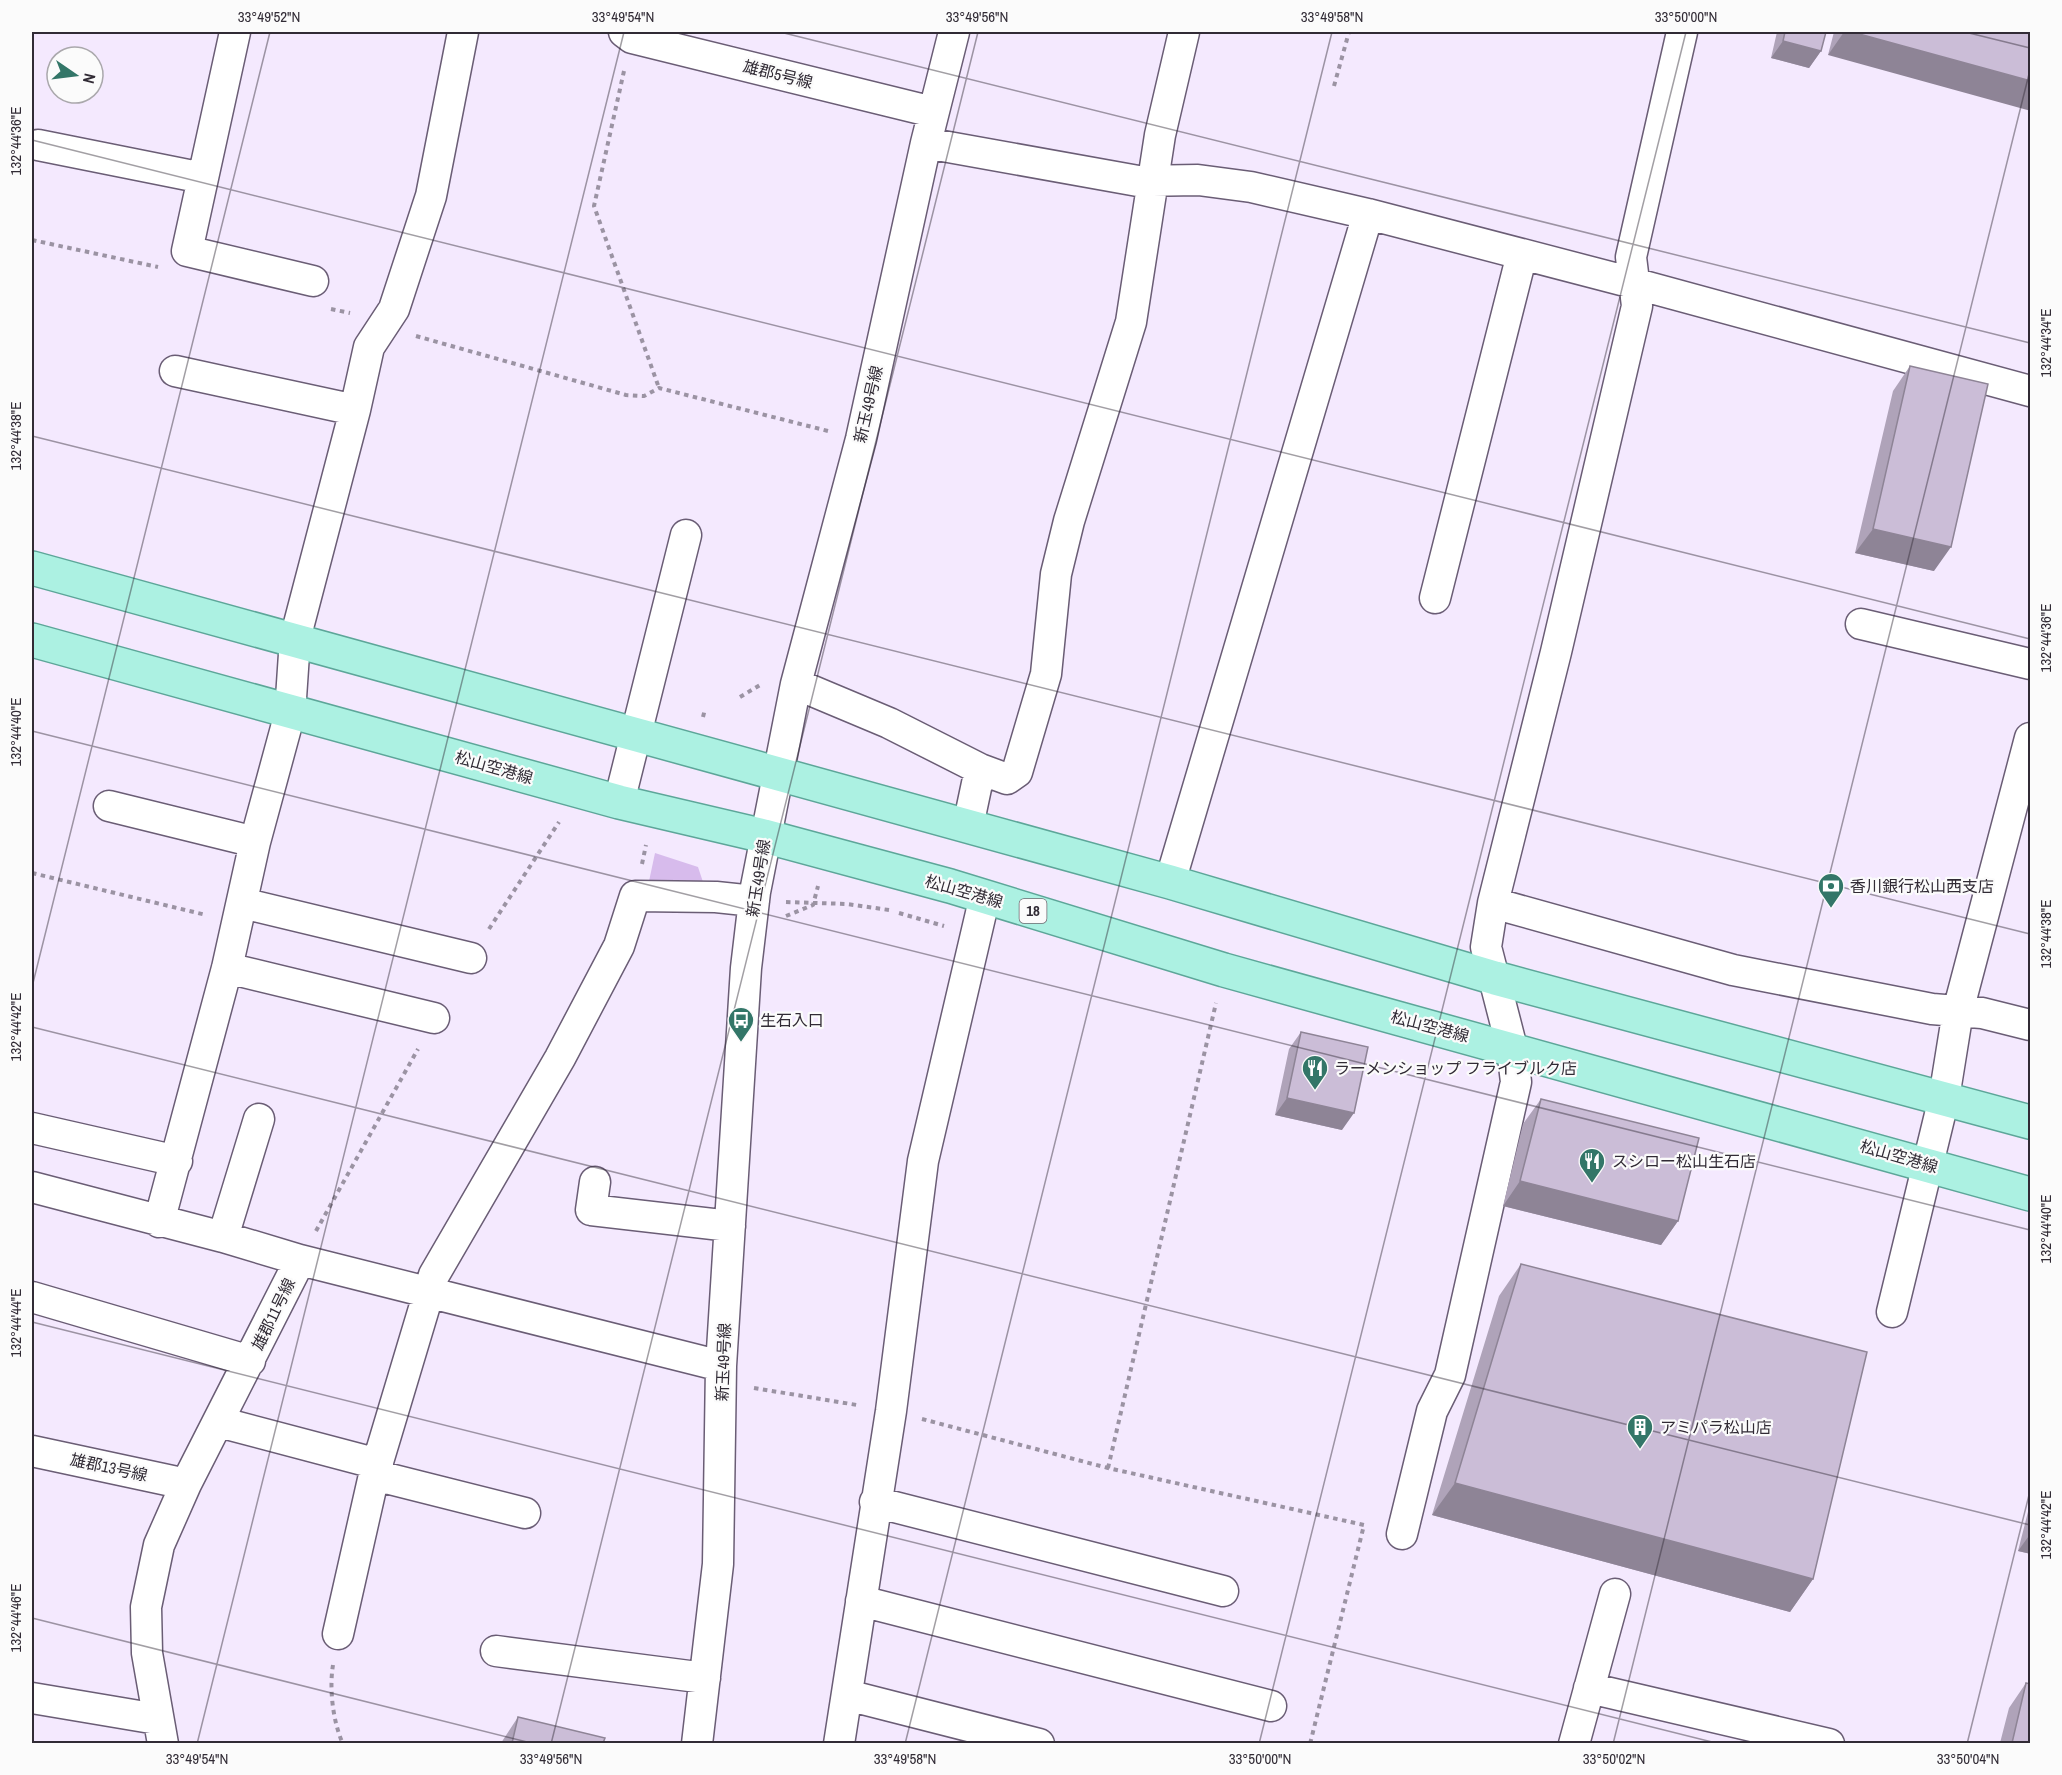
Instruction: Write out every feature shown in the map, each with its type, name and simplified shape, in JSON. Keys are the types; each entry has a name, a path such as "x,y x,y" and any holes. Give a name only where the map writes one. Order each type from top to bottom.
{"main road":[{"path":"32,568 1170,882 1495,978 2031,1122"},
{"name":"松山空港線","path":"32,640 619,802 764,836 985,896 1224,970 1512,1048 2031,1194"}],"street":[{"path":"235,32 187,251 312,281"},
{"path":"159,1222 227,968 255,842 290,713 295,639 356,410 369,347 394,309 431,196 463,32"},
{"name":"新玉49号線","path":"697,1743 718,1564 721,1374 746,968 754,901 764,836 796,684 861,439 933,112 954,32"},
{"path":"796,684 889,723 980,769 1007,779 1017,772 1046,674 1056,574 1069,521 1131,322 1155,181 1160,135 1184,32"},
{"path":"1402,1534 1432,1411 1450,1375 1516,1082 1512,1048 1486,947 1493,903 1556,652 1637,306 1632,257 1682,32"},
{"name":"雄郡5号線","path":"628,35 933,112"},
{"path":"926,144 1155,181 1198,180 1251,187 1368,214 1633,283 2031,391"},
{"path":"38,145 203,178"},
{"path":"1170,882 1368,214"},
{"path":"1435,598 1522,254"},
{"path":"175,371 356,410"},
{"path":"619,802 686,535"},
{"path":"1861,624 2031,664"},
{"path":"1892,1312 1944,1098 1958,1011 2031,738"},
{"path":"968,826 980,769"},
{"path":"109,806 255,842"},
{"path":"338,1634 376,1469 434,1275 560,1058 619,946 634,896 716,897 754,901"},
{"path":"839,1743 891,1411 923,1161 985,896"},
{"path":"1493,903 1733,970 1958,1011 1982,1013 2031,1025"},
{"path":"240,913 471,958"},
{"path":"227,968 434,1018"},
{"path":"223,1237 259,1119"},
{"path":"32,1128 177,1161"},
{"path":"595,1182 591,1210 730,1226"},
{"path":"32,1187 223,1237 300,1260"},
{"name":"雄郡11号線","path":"160,1731 147,1653 146,1606 159,1545 186,1484 300,1260 721,1374"},
{"path":"32,1297 250,1361"},
{"path":"219,1422 525,1513"},
{"name":"雄郡13号線","path":"32,1451 186,1484"},
{"path":"875,1502 1223,1591"},
{"path":"1574,1743 1615,1594"},
{"path":"861,1601 1271,1706"},
{"path":"496,1651 705,1678"},
{"path":"1589,1688 1829,1743"},
{"path":"847,1695 1039,1743"},
{"path":"32,1698 160,1731"}],"path":[{"path":"1334,86 1349,32"},
{"path":"628,35 594,207 659,388"},
{"path":"381,326 626,395 644,396 659,388 861,439"},
{"path":"32,873 240,913"},
{"path":"1108,1468 1224,970"},
{"path":"721,1374 891,1411 1108,1468 1364,1525 1310,1743"},
{"path":"338,1634 331,1677 337,1731 343,1743"}],"shaded area":[{"path":"655,853 698,867 703,882 699,887 648,886"}],"building":[{"path":"1785,32 1826,32 1821,51 1783,41"},
{"path":"1852,32 2031,32 2031,81"},
{"path":"1910,366 1988,384 1951,547 1873,529"},
{"path":"1301,1032 1368,1047 1354,1113 1287,1098"},
{"name":"スシロー松山生石店","path":"1541,1099 1699,1138 1678,1221 1520,1181"},
{"name":"アミパラ松山店","path":"1521,1264 1867,1352 1813,1579 1455,1483"},
{"path":"2026,1683 2031,1684 2031,1743 2012,1743"},
{"path":"518,1717 605,1738 603,1743 512,1743"}],"place":[{"name":"香川銀行松山西支店","path":"1831,909"},
{"name":"生石入口","path":"741,1043"},
{"name":"ラーメンショップ フライブルク店","path":"1315,1091"},
{"name":"スシロー松山生石店","path":"1592,1184"},
{"name":"アミパラ松山店","path":"1640,1450"}]}
